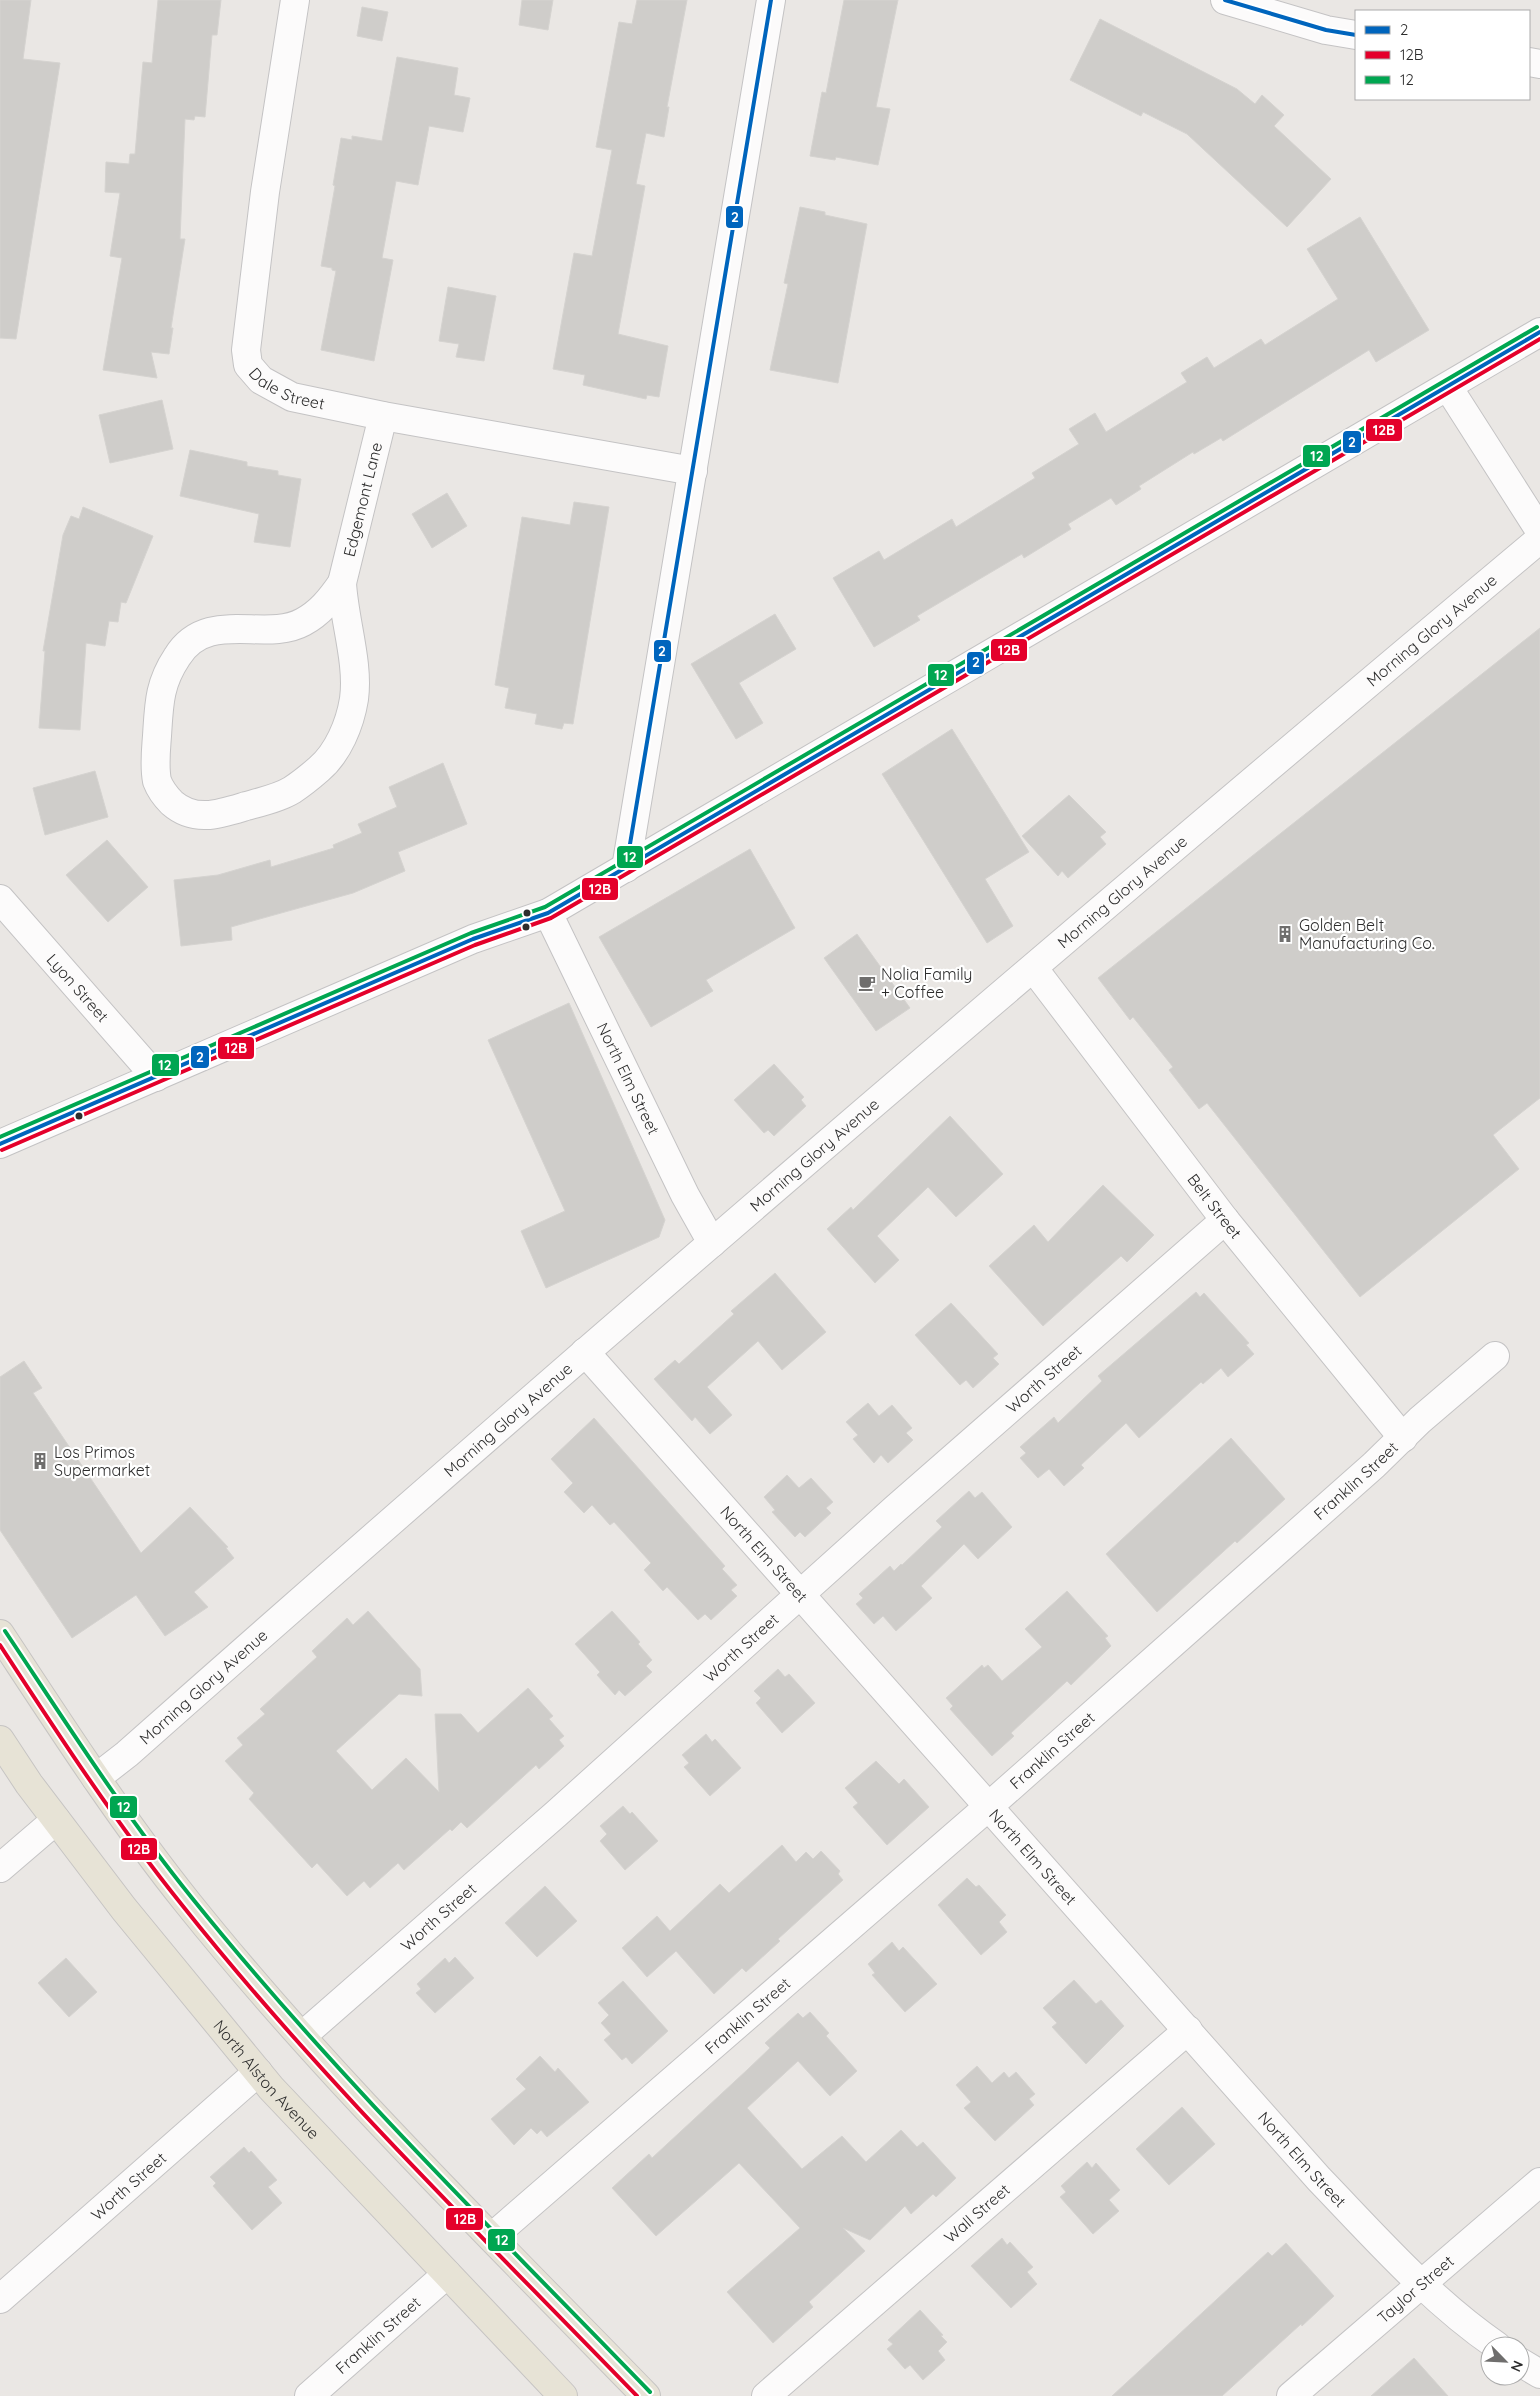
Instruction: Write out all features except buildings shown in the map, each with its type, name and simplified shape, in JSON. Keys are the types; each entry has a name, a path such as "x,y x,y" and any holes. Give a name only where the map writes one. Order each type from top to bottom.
{"main road":[{"path":"0,1634 130,1829 181,1895 302,2036 392,2134 646,2396"},
{"name":"North Alston Avenue","path":"0,1740 56,1820 182,1981 258,2072 563,2396"}],"street":[{"name":"Dale Street","path":"296,0 265,192 246,350 248,365 261,380 292,397 383,416 693,471"},
{"path":"626,868 771,0"},
{"path":"1225,0 1326,30 1355,35"},
{"path":"0,1144 473,939 548,913 1540,332"},
{"path":"1448,386 1540,531"},
{"name":"Edgemont Lane","path":"342,583 327,605 302,623 281,628 221,629 205,634 178,654 164,680 155,762 158,782 166,798 178,808 191,814 212,816 260,803 292,790 320,769 331,756 345,732 354,699 354,675 342,583 383,416"},
{"name":"Morning Glory Avenue","path":"96,1778 127,1754 712,1243 1540,539"},
{"name":"Lyon Street","path":"0,899 156,1077"},
{"name":"North Elm Street","path":"548,913 685,1195 712,1243"},
{"name":"Belt Street","path":"1034,969 1225,1220 1403,1438"},
{"name":"Worth Street","path":"302,2036 556,1814 800,1595 1225,1220"},
{"name":"North Elm Street","path":"585,1352 1319,2179 1396,2258 1457,2315 1484,2336"},
{"name":"Franklin Street","path":"492,2237 988,1807 1249,1577 1403,1438 1420,1420 1495,1356"},
{"path":"0,1868 56,1820"},
{"name":"Wall Street","path":"766,2396 1188,2030"},
{"name":"Worth Street","path":"0,2299 258,2072"},
{"name":"Taylor Street","path":"1292,2396 1540,2182"},
{"name":"Franklin Street","path":"309,2396 447,2274"}],"transit line":[{"name":"2","path":"626,868 771,0"},
{"name":"2","path":"1225,0 1326,30 1355,35"},
{"name":"12","path":"0,1137 471,933 545,907 1537,327"},
{"name":"2","path":"0,1144 473,939 548,913 1540,332"},
{"name":"12B","path":"2,1150 475,945 551,918 1540,339"},
{"name":"12","path":"5,1631 143,1834 192,1898 246,1963 415,2150 650,2392"},
{"name":"12B","path":"0,1645 66,1745 134,1842 235,1970 346,2095 637,2396"}],"place":[{"name":"Golden Belt Manufacturing Co.","path":"1285,934"},
{"name":"Nolia Family + Coffee","path":"867,983"},
{"name":"Los Primos Supermarket","path":"40,1461"}]}
